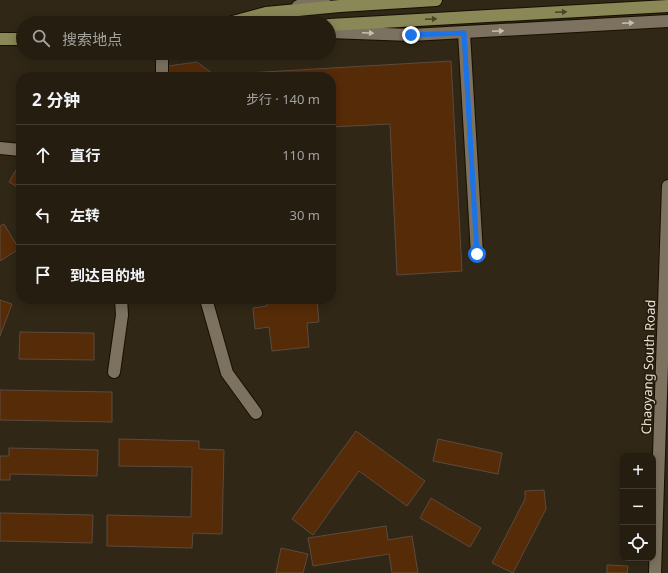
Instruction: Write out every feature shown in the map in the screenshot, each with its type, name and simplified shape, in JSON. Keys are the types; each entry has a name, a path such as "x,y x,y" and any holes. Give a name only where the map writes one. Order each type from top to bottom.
{"main road":[{"path":"255,16 266,13 340,6 436,0"},
{"path":"336,27 668,6"},
{"path":"0,38 16,39"}],"street":[{"path":"266,13 324,0"},
{"path":"336,27 411,35 668,21"},
{"path":"464,33 477,254"},
{"path":"162,60 162,72"},
{"path":"0,148 16,150"},
{"name":"Chaoyang South Road","path":"655,573 668,186"},
{"path":"114,372 122,315 122,304"},
{"path":"207,304 227,373 256,413"}],"building":[{"path":"451,61 462,271 397,275 390,124 336,127 336,72 264,72"},
{"path":"197,62 210,72 169,72 168,66"},
{"path":"16,170 16,186 9,182"},
{"path":"4,224 16,244 16,251 0,261 0,226"},
{"path":"0,300 12,304 0,336"},
{"path":"267,304 317,304 319,322 307,323 309,347 272,351 269,327 255,329 253,308 267,306"},
{"path":"20,332 94,333 94,360 19,359"},
{"path":"0,390 112,392 112,422 0,420"},
{"path":"356,431 425,481 407,506 359,471 313,535 292,519"},
{"path":"119,439 199,441 199,449 224,450 222,534 193,533 192,548 107,546 107,515 191,517 192,467 119,466"},
{"path":"438,439 502,453 498,474 433,461"},
{"path":"9,448 98,450 97,476 10,474 10,480 0,480 0,456 9,456"},
{"path":"544,490 546,509 513,573 492,563 525,499 525,491"},
{"path":"431,498 481,528 470,547 420,518"},
{"path":"0,513 93,515 92,543 0,541"},
{"path":"386,526 388,540 412,536 418,573 392,573 389,554 313,566 308,538"},
{"path":"281,548 308,554 303,573 276,573"},
{"path":"607,565 628,566 627,573 607,573"}],"route":[{"path":"411,35 464,33 477,254"}]}
